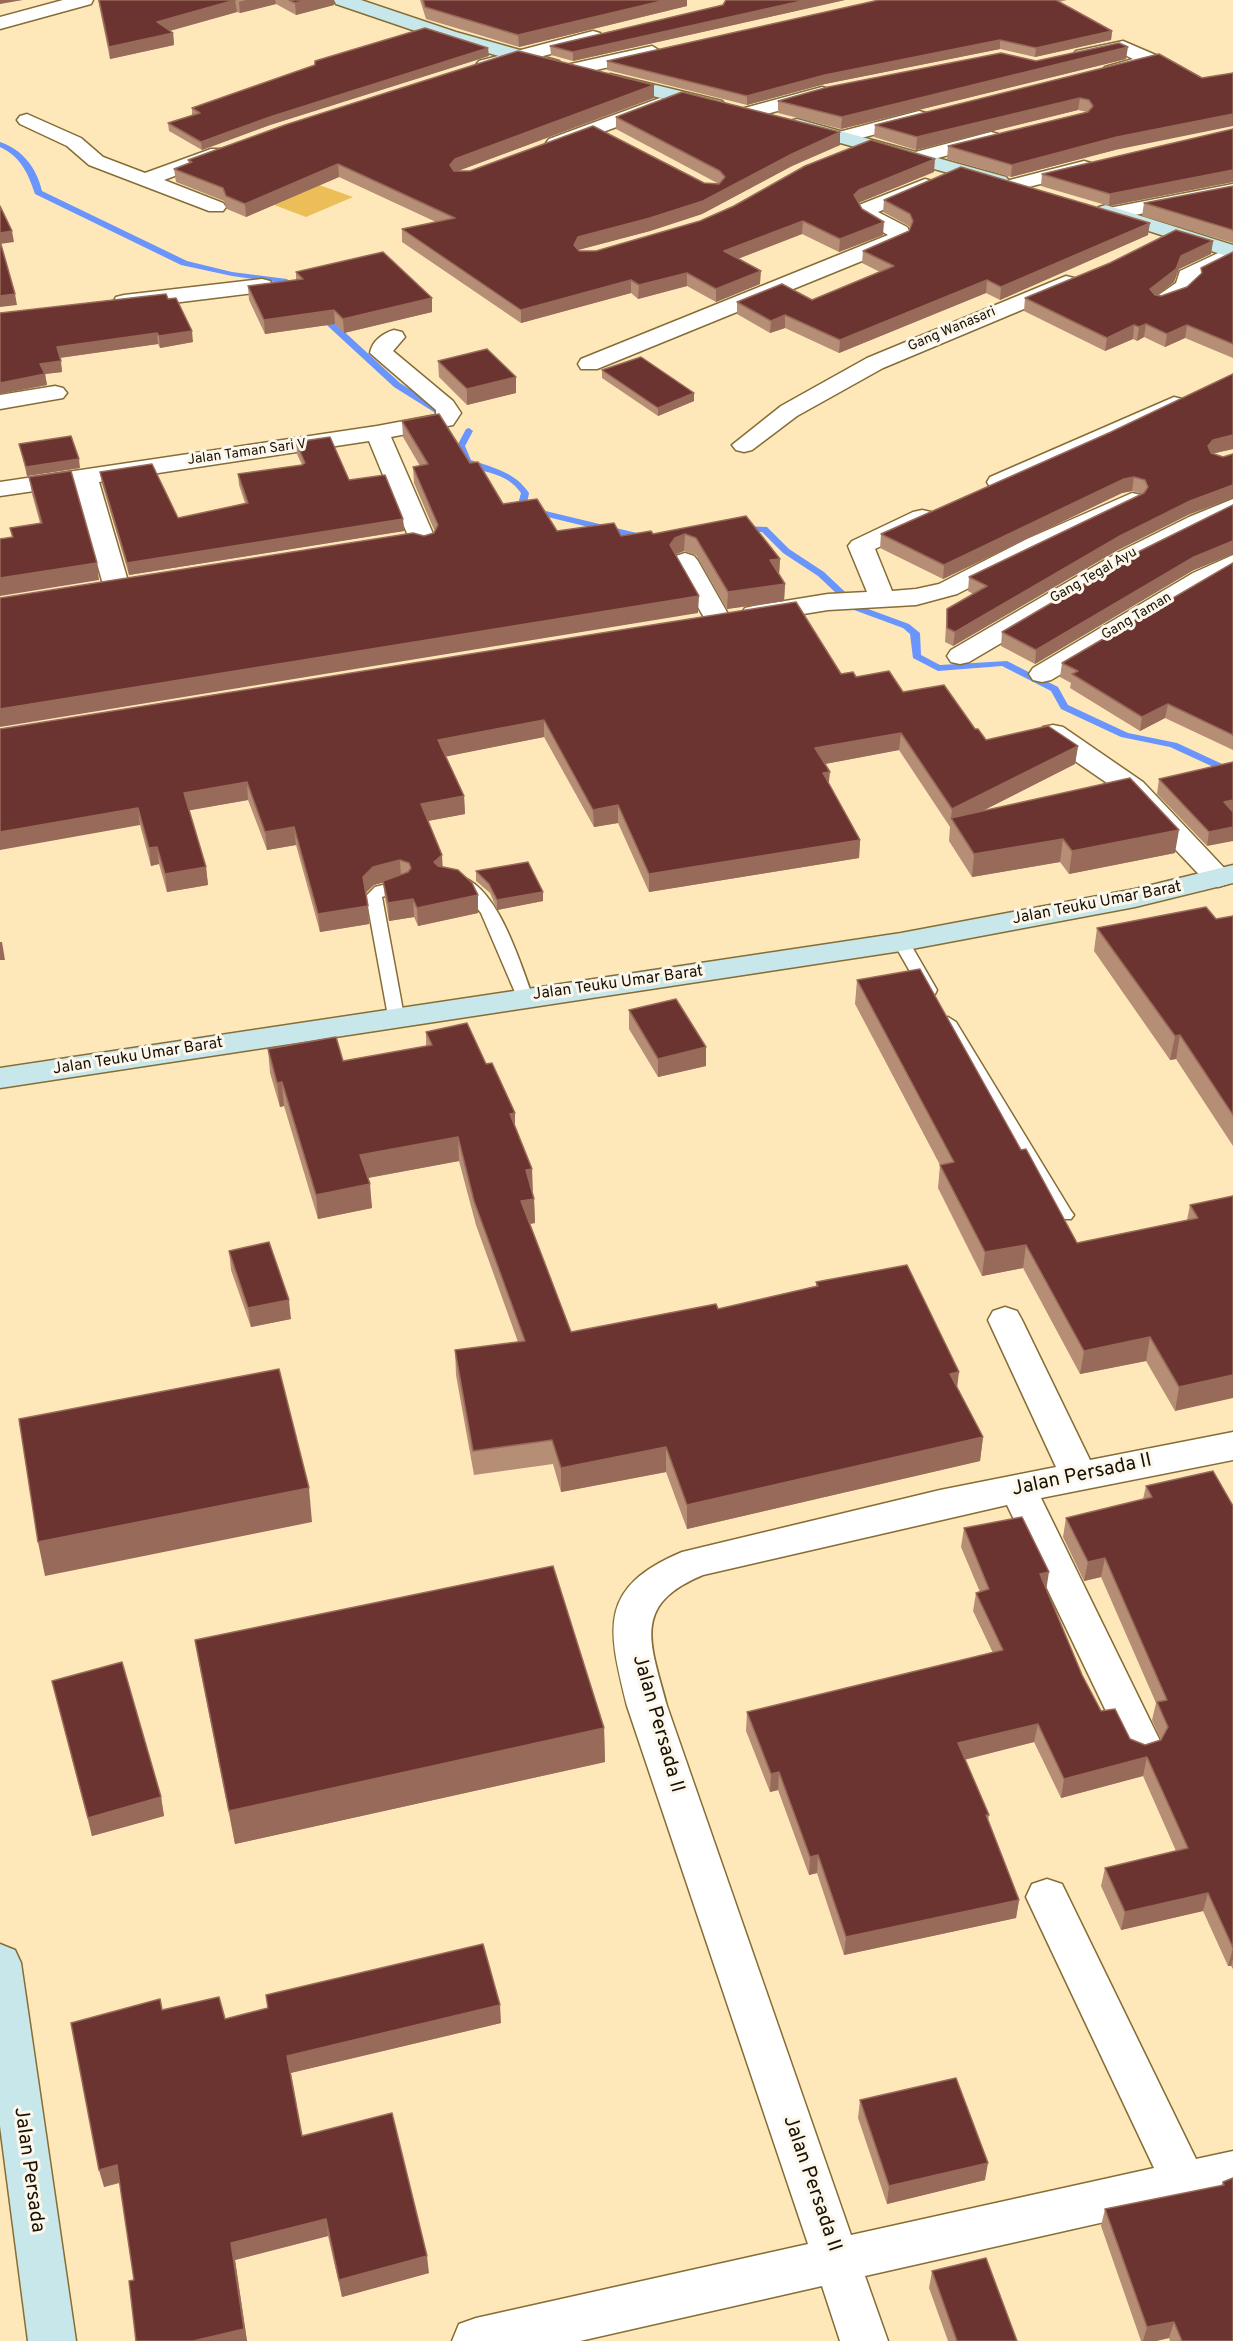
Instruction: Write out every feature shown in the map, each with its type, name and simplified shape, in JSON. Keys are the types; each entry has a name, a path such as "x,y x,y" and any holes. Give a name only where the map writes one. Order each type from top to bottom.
{"street":[{"path":"0,23 84,0"},
{"path":"343,0 515,56 748,113 840,147 869,144 1046,194"},
{"path":"470,70 515,56 615,32"},
{"path":"1066,58 1118,47 1128,48 1151,60 1091,75"},
{"path":"569,70 669,48"},
{"path":"748,113 837,89"},
{"path":"542,149 678,97"},
{"path":"840,147 941,111"},
{"path":"27,120 74,142 96,161 216,207"},
{"path":"595,129 616,139"},
{"path":"915,158 1009,133"},
{"path":"145,180 234,147"},
{"path":"1013,185 1104,161"},
{"path":"589,364 898,238 898,232 869,216 866,209 960,170"},
{"path":"1114,213 1233,190"},
{"path":"1091,207 1233,252"},
{"path":"1140,248 1171,233"},
{"path":"1202,242 1233,233"},
{"path":"1161,301 1182,290 1187,285 1188,276 1233,252"},
{"name":"Gang Wanasari","path":"744,445 789,411 867,367 1088,274"},
{"path":"97,305 262,286"},
{"name":"Jalan Taman Sari V","path":"0,489 430,425 445,420 449,413 445,406 381,353 382,347 394,338"},
{"path":"0,402 55,393"},
{"path":"973,494 1179,401"},
{"path":"377,433 413,541"},
{"path":"85,477 117,588"},
{"path":"685,561 707,622 828,602 916,597 948,589 1036,544 1132,500"},
{"name":"Gang Tegal Ayu","path":"960,656 1095,573 1181,528 1233,506"},
{"path":"874,598 861,546 940,508"},
{"name":"Gang Taman","path":"1042,674 1202,578 1233,563"},
{"path":"1053,733 1133,788 1226,876"},
{"name":"Jalan Teuku Umar Barat","path":"0,1078 396,1016 900,942 1135,898 1226,876"},
{"path":"1005,1320 1080,1478"},
{"name":"Jalan Persada II","path":"864,2341 647,1706 631,1633 635,1612 642,1596 660,1578 695,1562 940,1504 1233,1446"},
{"path":"1018,1490 1142,1745"},
{"path":"1047,1897 1184,2182"},
{"name":"Jalan Persada","path":"0,1963 52,2341"},
{"name":"Jalan Persada II","path":"476,2341 1233,2172"}],"lane":[{"path":"445,879 465,882 482,898 525,997"},
{"path":"396,1016 374,896 381,890 402,885"},
{"path":"900,942 1065,1215"}],"shaded area":[{"path":"291,175 353,197 306,217 245,194"}],"building":[{"path":"99,0 235,0 157,22 173,33 109,47"},
{"path":"289,0 307,0 295,3"},
{"path":"423,0 666,0 518,35 425,7"},
{"path":"726,0 806,0 573,52 550,46 723,5"},
{"path":"879,0 1056,0 1112,31 1036,48 1000,40 825,75 747,96 607,61"},
{"path":"425,28 488,48 270,117 201,142 168,123 200,113 192,108 315,65 315,61"},
{"path":"1119,43 1128,47 842,117 778,101 828,87 1001,53 1036,61"},
{"path":"518,51 654,85 455,159 450,165 454,171 470,171 593,126 704,183 719,184 725,177 720,171 616,117 682,92 840,132 792,154 703,201 578,237 574,245 579,251 596,251 700,221 734,206 805,166 871,140 935,159 859,190 854,195 862,209 884,222 840,239 803,221 724,251 761,271 716,289 687,273 639,285 631,280 521,310 402,229 455,218 338,164 245,204 226,196 223,188 174,169 192,162 188,160 285,125"},
{"path":"1159,54 1202,78 1233,73 1233,114 1117,137 1012,165 948,146 1088,112 1093,106 1089,100 1080,98 917,137 875,125"},
{"path":"1233,129 1233,170 1110,194 1042,174"},
{"path":"961,167 1150,223 1001,287 987,280 840,340 785,315 771,321 737,302 782,284 812,300 894,266 863,251 909,231 913,221 910,214 884,200"},
{"path":"1233,186 1233,230 1144,203"},
{"path":"0,206 12,231 0,233"},
{"path":"1176,230 1213,241 1181,256 1176,269 1150,289 1155,295 1161,296 1187,287 1202,273 1201,268 1233,252 1233,344 1187,325 1167,334 1146,324 1139,327 1134,325 1107,338 1025,298 1110,263"},
{"path":"0,241 15,294 0,296"},
{"path":"383,252 432,298 343,319 334,310 264,320 248,286 303,279 296,272"},
{"path":"166,294 168,299 176,298 192,331 159,336 157,333 57,347 61,361 40,364 45,374 0,383 0,313"},
{"path":"487,349 516,377 467,389 438,361"},
{"path":"641,357 694,393 658,408 602,370"},
{"path":"1233,374 1233,435 1213,440 1208,446 1211,453 1223,457 1233,454 1233,485 1190,501 1120,536 955,632 947,628 947,609 987,586 969,577 1144,493 1148,487 1145,480 1134,477 1124,479 944,565 881,534 1111,432"},
{"path":"439,414 470,463 478,462 503,504 537,499 557,531 614,523 621,536 651,531 653,534 746,516 780,559 770,560 785,584 728,592 696,538 685,534 675,538 670,545 699,596 0,709 0,598 413,533 424,536 434,533 438,525 413,467 428,464 402,421"},
{"path":"71,436 79,459 26,467 19,444"},
{"path":"330,437 349,480 385,475 403,519 127,563 100,472 152,464 178,518 248,503 238,474 302,465 305,463 296,442"},
{"path":"71,471 97,563 0,578 0,539 13,537 10,528 42,523 29,477"},
{"path":"1233,505 1233,541 1194,557 1036,650 1002,632 1140,551"},
{"path":"1233,563 1233,735 1168,704 1142,717 1072,674 1078,671 1062,663"},
{"path":"796,602 841,674 853,672 856,677 889,671 903,692 944,685 975,729 978,729 986,740 1048,726 1078,746 952,809 901,733 815,748 830,772 823,773 860,840 649,874 618,805 593,810 544,720 438,740 464,796 421,804 442,855 434,862 438,866 458,870 472,883 478,895 417,908 413,899 388,903 383,881 408,872 411,868 409,863 400,860 373,867 363,877 368,906 318,914 294,827 265,832 247,782 184,793 206,867 165,874 157,847 149,848 138,808 0,832 0,729"},
{"path":"1233,762 1233,800 1224,802 1233,812 1233,827 1209,832 1159,779"},
{"path":"1130,778 1179,830 1072,851 1063,839 974,854 951,818"},
{"path":"528,862 543,892 497,900 489,884 476,871"},
{"path":"1206,907 1216,919 1233,916 1233,1115 1180,1035 1175,1036 1097,928"},
{"path":"920,969 1021,1150 1026,1149 1077,1243 1198,1218 1190,1205 1233,1196 1233,1375 1179,1387 1150,1337 1084,1351 1026,1245 985,1252 940,1165 954,1162 857,980"},
{"path":"676,999 706,1047 658,1059 629,1010"},
{"path":"467,1023 486,1064 492,1063 515,1113 510,1114 532,1169 526,1170 534,1199 521,1201 571,1332 716,1304 718,1309 818,1286 816,1282 907,1265 959,1372 950,1374 983,1437 687,1505 666,1447 561,1468 552,1440 473,1451 455,1350 525,1341 474,1201 458,1137 360,1155 370,1184 316,1195 282,1082 277,1083 268,1049 336,1037 343,1061 432,1045 426,1032"},
{"path":"269,1242 289,1300 248,1308 229,1251"},
{"path":"279,1369 309,1488 38,1542 19,1419"},
{"path":"1213,1471 1233,1506 1233,1948 1208,1893 1125,1912 1105,1868 1188,1848 1147,1757 1064,1779 1038,1724 958,1743 989,1815 986,1815 1019,1900 846,1937 818,1855 810,1857 779,1772 771,1774 747,1712 1003,1650 976,1593 989,1589 964,1528 1022,1517 1049,1572 1040,1574 1082,1675 1101,1711 1115,1709 1130,1739 1145,1745 1161,1740 1168,1727 1157,1702 1167,1700 1105,1558 1088,1562 1066,1518 1152,1497 1146,1486"},
{"path":"553,1566 604,1728 229,1811 195,1640"},
{"path":"122,1662 161,1797 88,1818 52,1681"},
{"path":"483,1944 500,2005 287,2056 302,2136 392,2113 427,2256 339,2280 326,2219 231,2243 244,2329 193,2341 136,2341 129,2281 134,2280 117,2165 99,2170 71,2023 160,1999 162,2010 219,1997 225,2019 268,2008 266,1995"},
{"path":"956,2078 988,2163 889,2186 860,2100"},
{"path":"1233,2178 1233,2341 1182,2341 1174,2322 1147,2327 1105,2209 1224,2185 1223,2182"},
{"path":"986,2258 1017,2341 957,2341 932,2271"}],"waterway":[{"path":"0,144 14,152 30,169 38,192 184,263 232,274 284,281 295,291"},
{"path":"321,315 397,385 440,412"},
{"path":"469,431 461,446 467,462 500,472 514,480 525,493 522,504 526,509 642,537"},
{"path":"743,529 764,529 786,551 821,574 857,608 906,626 915,633 916,656 938,668 1004,663 1055,689 1064,707 1125,735 1173,745 1233,773"}]}
